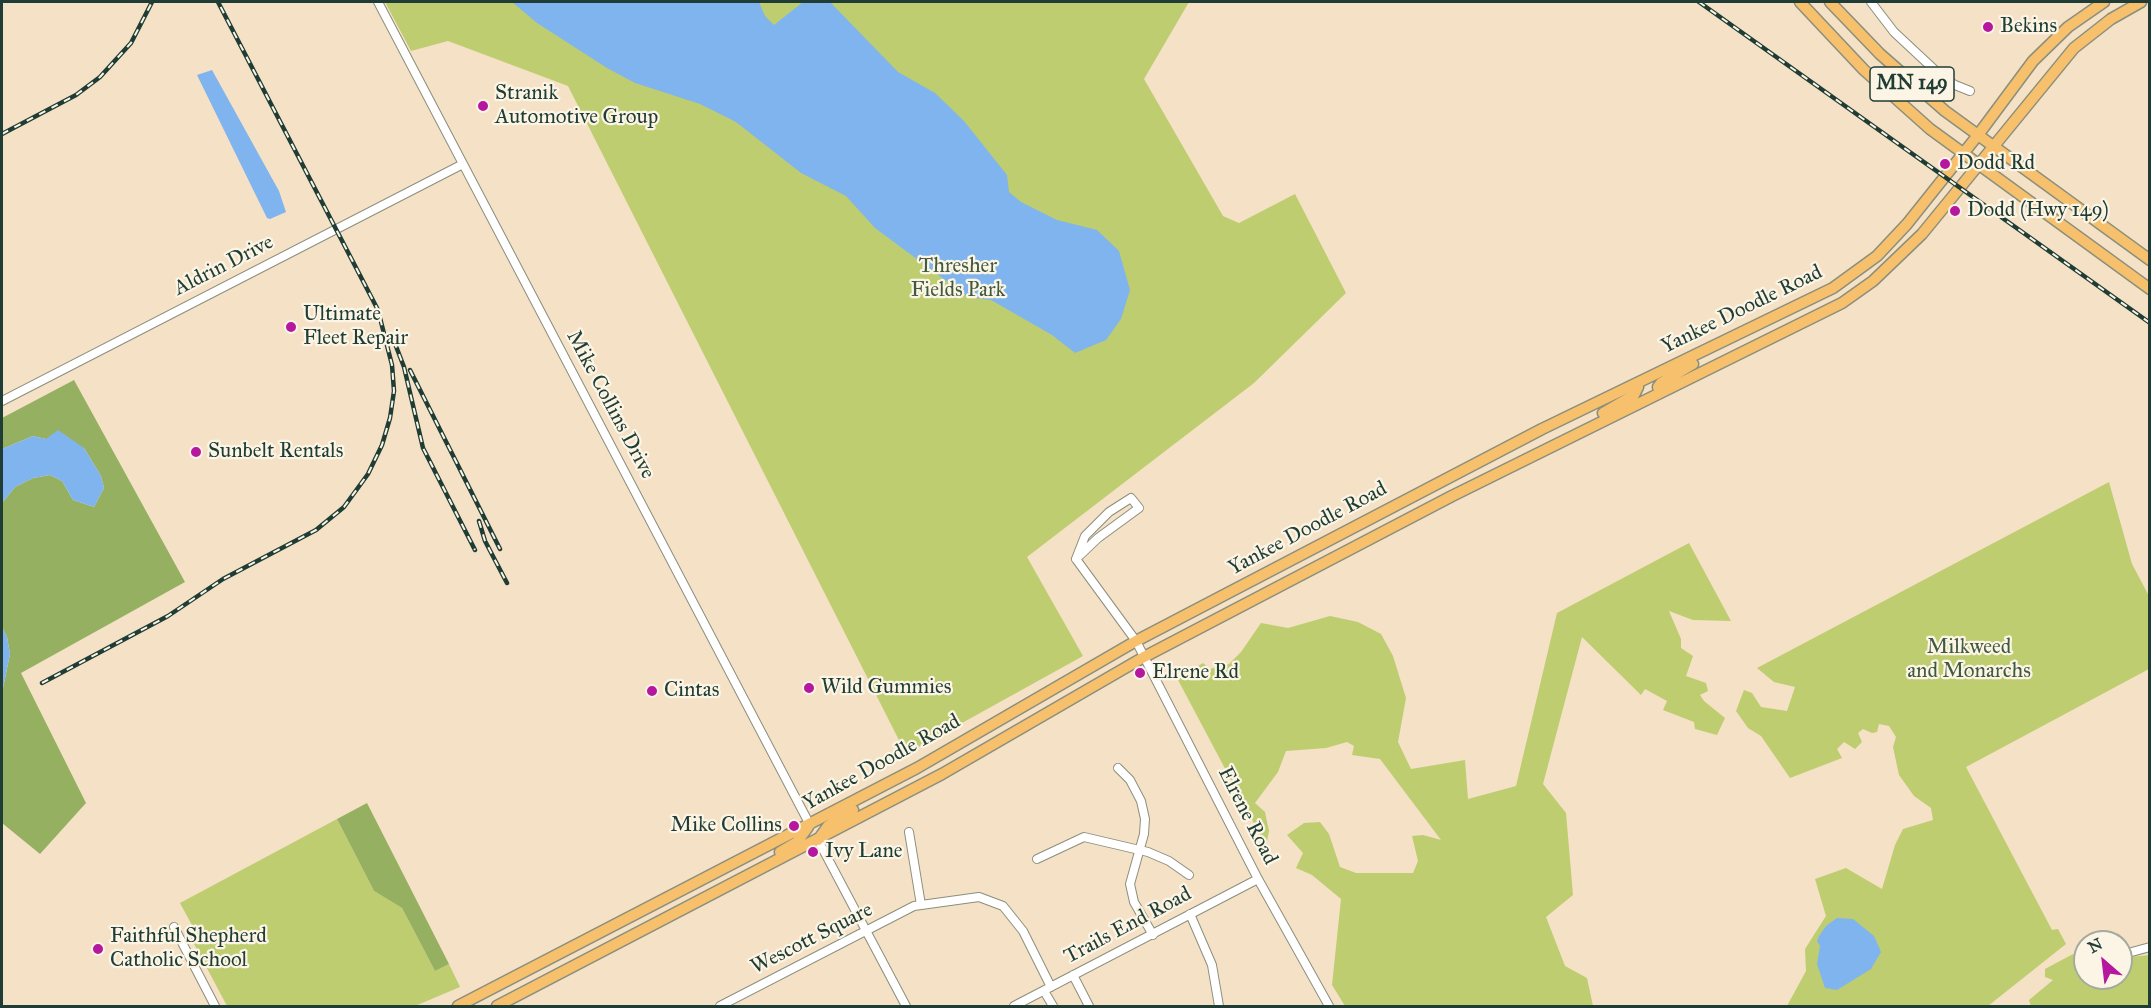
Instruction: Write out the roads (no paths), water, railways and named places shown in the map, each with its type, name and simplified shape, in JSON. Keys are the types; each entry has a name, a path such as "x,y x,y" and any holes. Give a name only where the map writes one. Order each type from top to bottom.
{"main road":[{"name":"MN 149","path":"1800,2 1864,70 1898,102 1978,166 2150,289"},
{"name":"MN 149","path":"1830,2 1913,85 1993,148 2150,260"},
{"name":"Yankee Doodle Road","path":"458,1006 917,768 1136,641 1542,429 1795,309 1833,288 1877,256 1907,224 2033,61 2068,27 2104,2"},
{"name":"Yankee Doodle Road","path":"497,1006 942,774 1144,657 1507,469 1809,321 1857,293 1905,252 2074,48 2111,19 2141,2"},
{"path":"1660,393 1658,387 1664,380 1791,315 1795,309"},
{"path":"1507,469 1508,462 1627,400 1637,391 1637,383"},
{"path":"818,840 828,826 888,790 917,768"},
{"path":"674,914 703,893 797,842 810,825"}],"street":[{"name":"Mike Collins Drive","path":"378,2 810,825"},
{"path":"1871,2 1894,32 1909,46 1954,85 1970,91"},
{"name":"Aldrin Drive","path":"2,401 463,164"},
{"path":"1131,498 1139,508 1098,538 1076,560 1085,536 1109,512 1131,498"},
{"name":"Elrene Road","path":"1076,560 1136,641 1258,879 1329,1006"},
{"path":"1118,768 1130,780 1141,801 1145,819 1130,884 1134,902 1153,936"},
{"path":"909,832 921,905"},
{"path":"1037,860 1084,837 1139,849 1169,861 1189,875"},
{"path":"818,840 906,1006"},
{"name":"Trails End Road","path":"1014,1006 1153,936 1258,879"},
{"name":"Wescott Square","path":"720,1006 921,905 979,897 1003,906 1023,931 1053,1006"},
{"path":"1190,914 1212,964 1219,1006"},
{"path":"174,927 215,1006"},
{"path":"2133,951 2150,947"},
{"path":"1073,975 1089,1006"}],"water":[{"path":"512,2 759,2 765,16 774,25 803,2 830,2 898,72 935,93 964,121 1007,175 1009,192 1021,202 1057,220 1097,230 1119,251 1130,290 1121,319 1106,340 1075,353 1052,335 991,300 968,297 875,228 846,196 801,173 736,122 700,104 635,83 607,68 537,23"},
{"path":"212,70 279,191 286,212 270,219 267,218 197,75"},
{"path":"58,430 84,448 101,476 104,488 94,507 73,500 62,481 50,475 33,478 15,487 2,503 2,449 33,436 46,439"},
{"path":"2,627 7,637 10,654 2,693"},
{"path":"1837,918 1853,919 1874,936 1881,952 1871,969 1837,990 1825,988 1817,964 1820,946 1817,941 1826,926"}],"railway":[{"path":"2,134 76,95 100,77 131,43 152,2"},
{"path":"42,683 168,616 223,579 316,530 344,507 368,474 382,445 390,418 394,391 392,365 378,310 218,2"},
{"path":"1699,2 2150,323"},
{"path":"394,341 404,367 423,448 475,550"},
{"path":"410,370 500,549"},
{"path":"479,521 485,541 507,583"}],"place":[{"name":"Bekins","path":"1988,27"},
{"name":"Stranik Automotive Group","path":"483,106"},
{"name":"Dodd Rd","path":"1945,164"},
{"name":"Dodd (Hwy 149)","path":"1955,211"},
{"name":"Ultimate Fleet Repair","path":"291,327"},
{"name":"Sunbelt Rentals","path":"196,452"},
{"name":"Elrene Rd","path":"1140,673"},
{"name":"Wild Gummies","path":"809,688"},
{"name":"Cintas","path":"652,691"},
{"name":"Mike Collins","path":"794,826"},
{"name":"Ivy Lane","path":"813,852"},
{"name":"Faithful Shepherd Catholic School","path":"98,949"}],"park label":[{"name":"Thresher Fields Park","path":"958,279"},
{"name":"Milkweed and Monarchs","path":"1969,660"}]}
